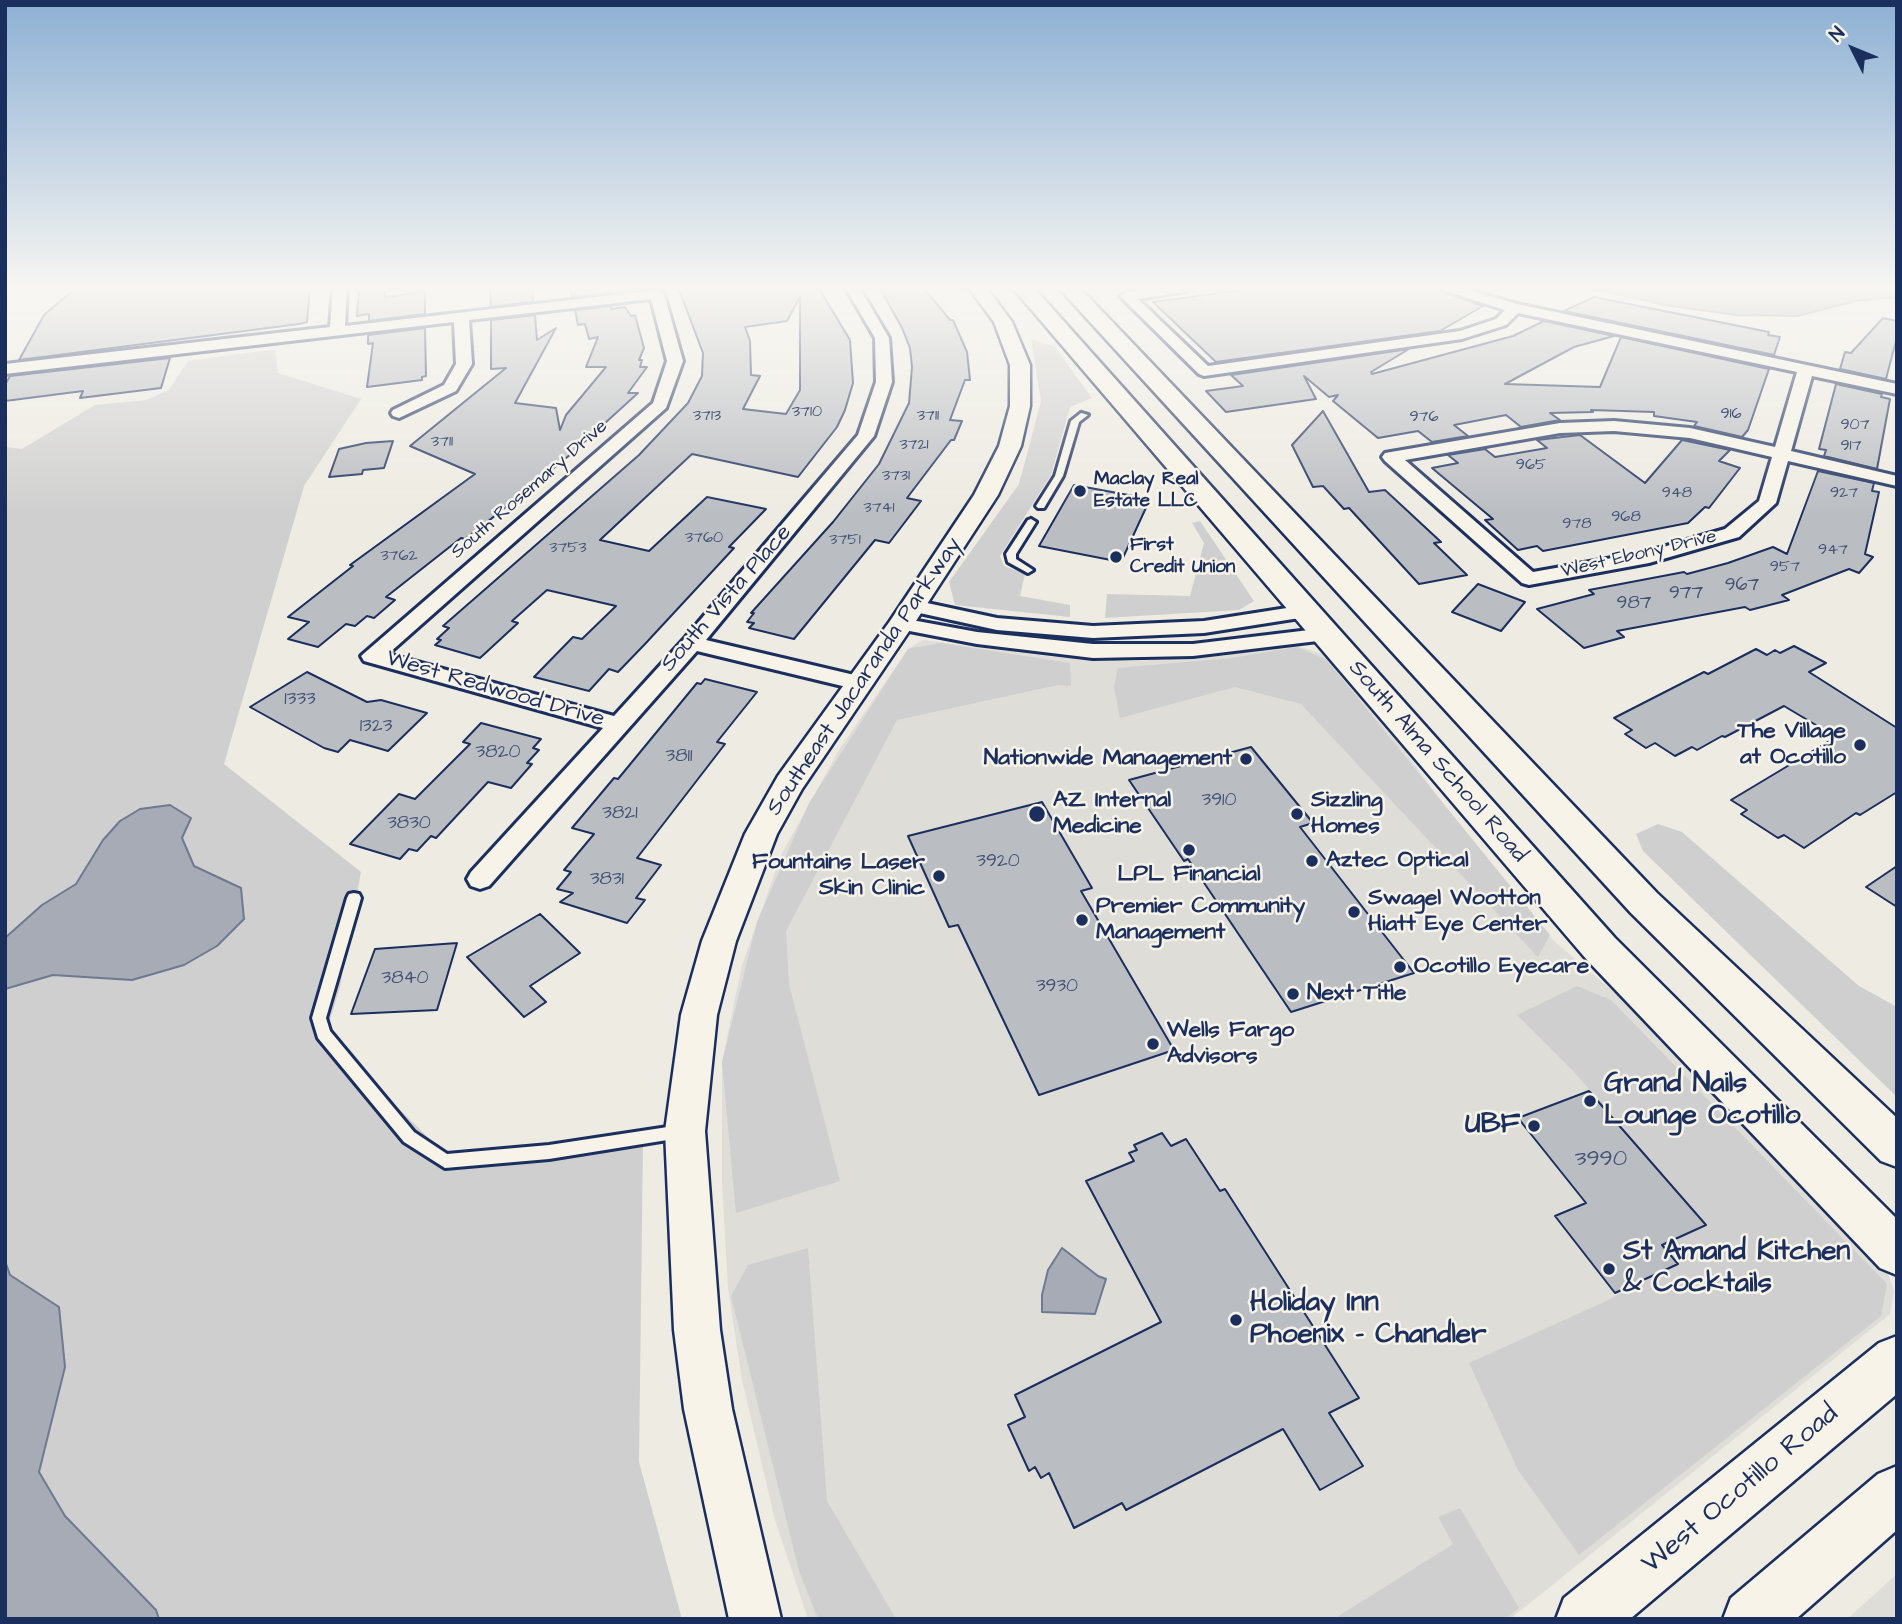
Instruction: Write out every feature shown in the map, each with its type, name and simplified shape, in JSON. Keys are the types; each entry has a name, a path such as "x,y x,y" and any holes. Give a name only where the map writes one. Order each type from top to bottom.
{"main road":[{"name":"South Alma School Road","path":"1088,363 1601,949 1897,1252"},
{"path":"1138,363 1514,766 1712,970 1897,1147"},
{"path":"1316,622 1337,619 1445,717 1514,766"},
{"name":"West Ocotillo Road","path":"1585,1619 1897,1361"},
{"path":"1752,1619 1897,1493"}],"street":[{"path":"5,369 59,363"},
{"path":"399,413 450,388 464,363"},
{"name":"South Rosemary Drive","path":"372,656 660,405 674,363"},
{"name":"South Vista Place","path":"480,879 692,643 866,436 884,382 883,363"},
{"name":"Southeast Jacaranda Parkway","path":"755,1619 708,1409 691,1261 685,1131 699,1014 719,941 761,834 789,784 907,615 1002,467 1020,405 1019,363"},
{"path":"1196,363 1204,371 1263,363"},
{"path":"1776,363 1897,388"},
{"name":"West Ebony Drive","path":"1781,454 1690,433 1614,426 1560,428 1391,457 1529,579 1649,556 1732,533 1768,503 1806,369"},
{"path":"1781,454 1897,481"},
{"path":"907,615 977,638 1093,652 1193,650 1316,622"},
{"path":"907,615 1093,632 1316,622"},
{"path":"692,643 859,683"},
{"name":"West Redwood Drive","path":"372,656 617,724"}],"lane":[{"path":"1041,506 1059,476 1075,421 1084,415"},
{"path":"1028,570 1011,560 1011,554 1031,522"},
{"path":"354,898 319,1018 323,1034 409,1137 445,1161 549,1152 685,1131"}],"shaded area":[{"path":"187,363 277,363 278,373 361,399 304,486 224,764 361,872 340,987 325,1036 448,1157 643,1141 639,1462 682,1619 5,1619 5,447 22,449 95,405 146,400 169,390"},
{"path":"1035,363 1066,363 1092,398 1070,407 1051,475 1000,556 1004,566 1025,574 1020,596 1070,605 1070,617 955,605 949,582 1019,484 1041,401"},
{"path":"1200,521 1254,601 1239,610 1105,618 1107,594 1190,596 1204,543 1192,523"},
{"path":"923,640 1054,657 1134,661 1219,656 1298,646 1325,655 1404,750 1475,848 1554,941 1622,999 1888,1274 1894,1291 1890,1314 1510,1619 808,1619 775,1520 742,1380 728,1288 722,1183 722,1062 742,965 782,853 839,750 908,649"},
{"path":"940,643 1070,663 1071,686 1058,685 897,720 786,931 789,984 840,1181 736,1213 722,1062 757,922 809,803 908,649"},
{"path":"1297,647 1327,660 1550,935 1538,957 1301,704 1235,687 1120,718 1114,687 1118,668 1231,658"},
{"path":"170,805 191,818 182,838 194,866 241,888 244,919 217,946 184,965 132,980 53,975 5,989 5,938 42,905 76,884 103,840 120,821 140,809"},
{"path":"1658,824 1682,832 1859,986 1897,1007 1897,1097 1643,851 1636,834"},
{"path":"1577,986 1611,1000 1887,1284 1881,1316 1579,1555 1518,1470 1469,1363 1604,1302 1677,1265 1662,1245 1705,1225 1576,1074 1517,1015"},
{"path":"808,1248 827,1501 896,1619 818,1619 799,1571 731,1296 748,1265"},
{"path":"1062,1248 1098,1276 1106,1279 1095,1314 1042,1312 1042,1295 1048,1270"},
{"path":"5,1261 10,1275 59,1307 65,1367 39,1472 65,1516 156,1610 159,1619 5,1619"},
{"path":"1460,1508 1519,1608 1505,1619 1334,1619 1453,1544 1438,1517"},
{"path":"1897,1574 1897,1619 1847,1619"}],"building":[{"path":"127,363 169,363 161,388 80,398 83,391 5,401 5,385 10,376"},
{"path":"370,363 426,363 426,376 422,377 422,380 367,387"},
{"path":"491,363 537,363 515,403 556,408 560,430 566,415 606,367 586,367 588,363 641,363 640,367 647,367 628,393 638,393 571,454 486,523 465,539 461,538 386,597 395,600 374,618 367,616 355,626 346,624 318,647 288,639 309,622 288,617 353,566 350,565 475,474 410,446 506,368 491,369"},
{"path":"703,363 751,363 751,375 760,376 743,409 786,414 800,390 800,363 852,363 853,383 837,427 798,477 692,454 600,540 649,551 707,497 766,509 729,547 734,548 618,672 609,669 589,691 534,677 573,637 582,639 616,606 547,590 512,621 518,623 480,658 435,645 441,640 437,639 449,628 443,626 639,455 688,403 702,376"},
{"path":"912,363 968,363 970,380 965,380 950,420 962,421 954,440 951,440 907,498 921,501 889,543 875,540 794,639 749,628 754,623 747,622 754,613 751,613 833,522 879,464 909,403"},
{"path":"1315,363 1386,363 1371,372 1372,374 1414,363 1545,363 1505,384 1600,387 1610,363 1740,363 1769,369 1748,430 1742,437 1694,426 1697,422 1654,416 1654,412 1591,410 1593,412 1550,413 1560,420 1521,427 1506,415 1454,425 1468,436 1432,442 1418,431 1378,438 1333,401 1338,395 1329,397 1304,376 1316,399 1226,412 1206,391 1243,386 1231,375"},
{"path":"1842,363 1890,363 1886,379 1840,369"},
{"path":"1836,384 1882,394 1881,397 1890,399 1877,469 1824,456 1826,450 1819,449"},
{"path":"1323,411 1369,492 1385,490 1441,542 1434,543 1467,575 1419,584 1349,508 1344,509 1323,486 1313,487 1292,445"},
{"path":"1580,435 1645,483 1682,440 1730,450 1719,461 1740,468 1709,508 1705,507 1688,523 1543,551 1537,546 1518,550 1485,520 1493,519 1432,468 1458,463 1448,455 1485,449 1495,457 1547,448 1537,440"},
{"path":"393,441 384,468 363,470 362,474 329,477 339,449"},
{"path":"1818,471 1874,483 1872,491 1879,492 1865,554 1873,557 1859,573 1849,569 1782,595 1789,600 1750,610 1745,607 1617,631 1624,637 1584,648 1537,609 1594,594 1589,590 1684,572 1687,574 1773,547 1787,554"},
{"path":"1074,485 1150,499 1121,562 1039,546"},
{"path":"1478,584 1525,602 1501,631 1452,612"},
{"name":"The Village at Ocotillo","path":"1794,646 1826,663 1809,672 1897,728 1897,792 1860,815 1856,813 1804,848 1784,835 1778,838 1741,814 1747,810 1731,800 1836,737 1784,706 1697,750 1692,747 1675,756 1655,743 1646,748 1625,734 1632,730 1614,718 1756,649 1767,655 1775,650 1780,653"},
{"path":"307,672 367,702 381,700 427,713 388,751 350,740 338,752 324,748 250,707"},
{"path":"705,679 757,692 717,742 725,744 637,858 661,865 636,898 645,900 627,923 560,902 573,893 557,889 571,872 564,870 594,834 572,828 614,778 618,779 697,683 701,684"},
{"path":"481,723 541,739 533,748 539,750 527,763 532,764 511,788 488,782 436,838 431,836 417,851 409,849 400,859 350,844 399,794 415,799 470,744 463,742"},
{"path":"1251,747 1313,823 1300,827 1414,973 1291,1012 1188,859 1184,861 1129,780"},
{"path":"1042,802 1092,888 1081,891 1174,1050 1039,1095 958,925 949,927 908,836"},
{"path":"1897,866 1897,907 1866,887"},
{"path":"540,914 580,953 530,986 546,1002 524,1017 467,957"},
{"path":"457,943 437,1010 351,1014 375,949"},
{"path":"1589,1091 1706,1225 1662,1245 1678,1264 1615,1293 1555,1216 1586,1203 1518,1118"},
{"name":"Holiday Inn Phoenix - Chandler","path":"1162,1133 1171,1146 1186,1139 1220,1191 1225,1189 1359,1398 1329,1413 1363,1466 1320,1490 1283,1429 1126,1510 1122,1503 1074,1528 1049,1473 1041,1478 1035,1467 1029,1471 1008,1425 1025,1417 1015,1395 1161,1322 1086,1181 1134,1161 1129,1153 1137,1150 1134,1145"}],"place":[{"name":"Maclay Real Estate LLC","path":"1080,491"},
{"name":"First Credit Union","path":"1116,557"},
{"name":"The Village at Ocotillo","path":"1860,745"},
{"name":"Nationwide Management","path":"1246,759"},
{"name":"AZ Internal Medicine","path":"1037,814"},
{"name":"Sizzling Homes","path":"1297,814"},
{"name":"LPL Financial","path":"1189,850"},
{"name":"Aztec Optical","path":"1312,861"},
{"name":"Fountains Laser Skin Clinic","path":"939,876"},
{"name":"Swagel Wootton Hiatt Eye Center","path":"1354,912"},
{"name":"Premier Community Management","path":"1082,920"},
{"name":"Ocotillo Eyecare","path":"1400,967"},
{"name":"Next Title","path":"1293,994"},
{"name":"Wells Fargo Advisors","path":"1153,1044"},
{"name":"Grand Nails Lounge Ocotillo","path":"1590,1101"},
{"name":"UBF","path":"1534,1126"},
{"name":"St Amand Kitchen & Cocktails","path":"1609,1269"},
{"name":"Holiday Inn Phoenix - Chandler","path":"1236,1320"}]}
